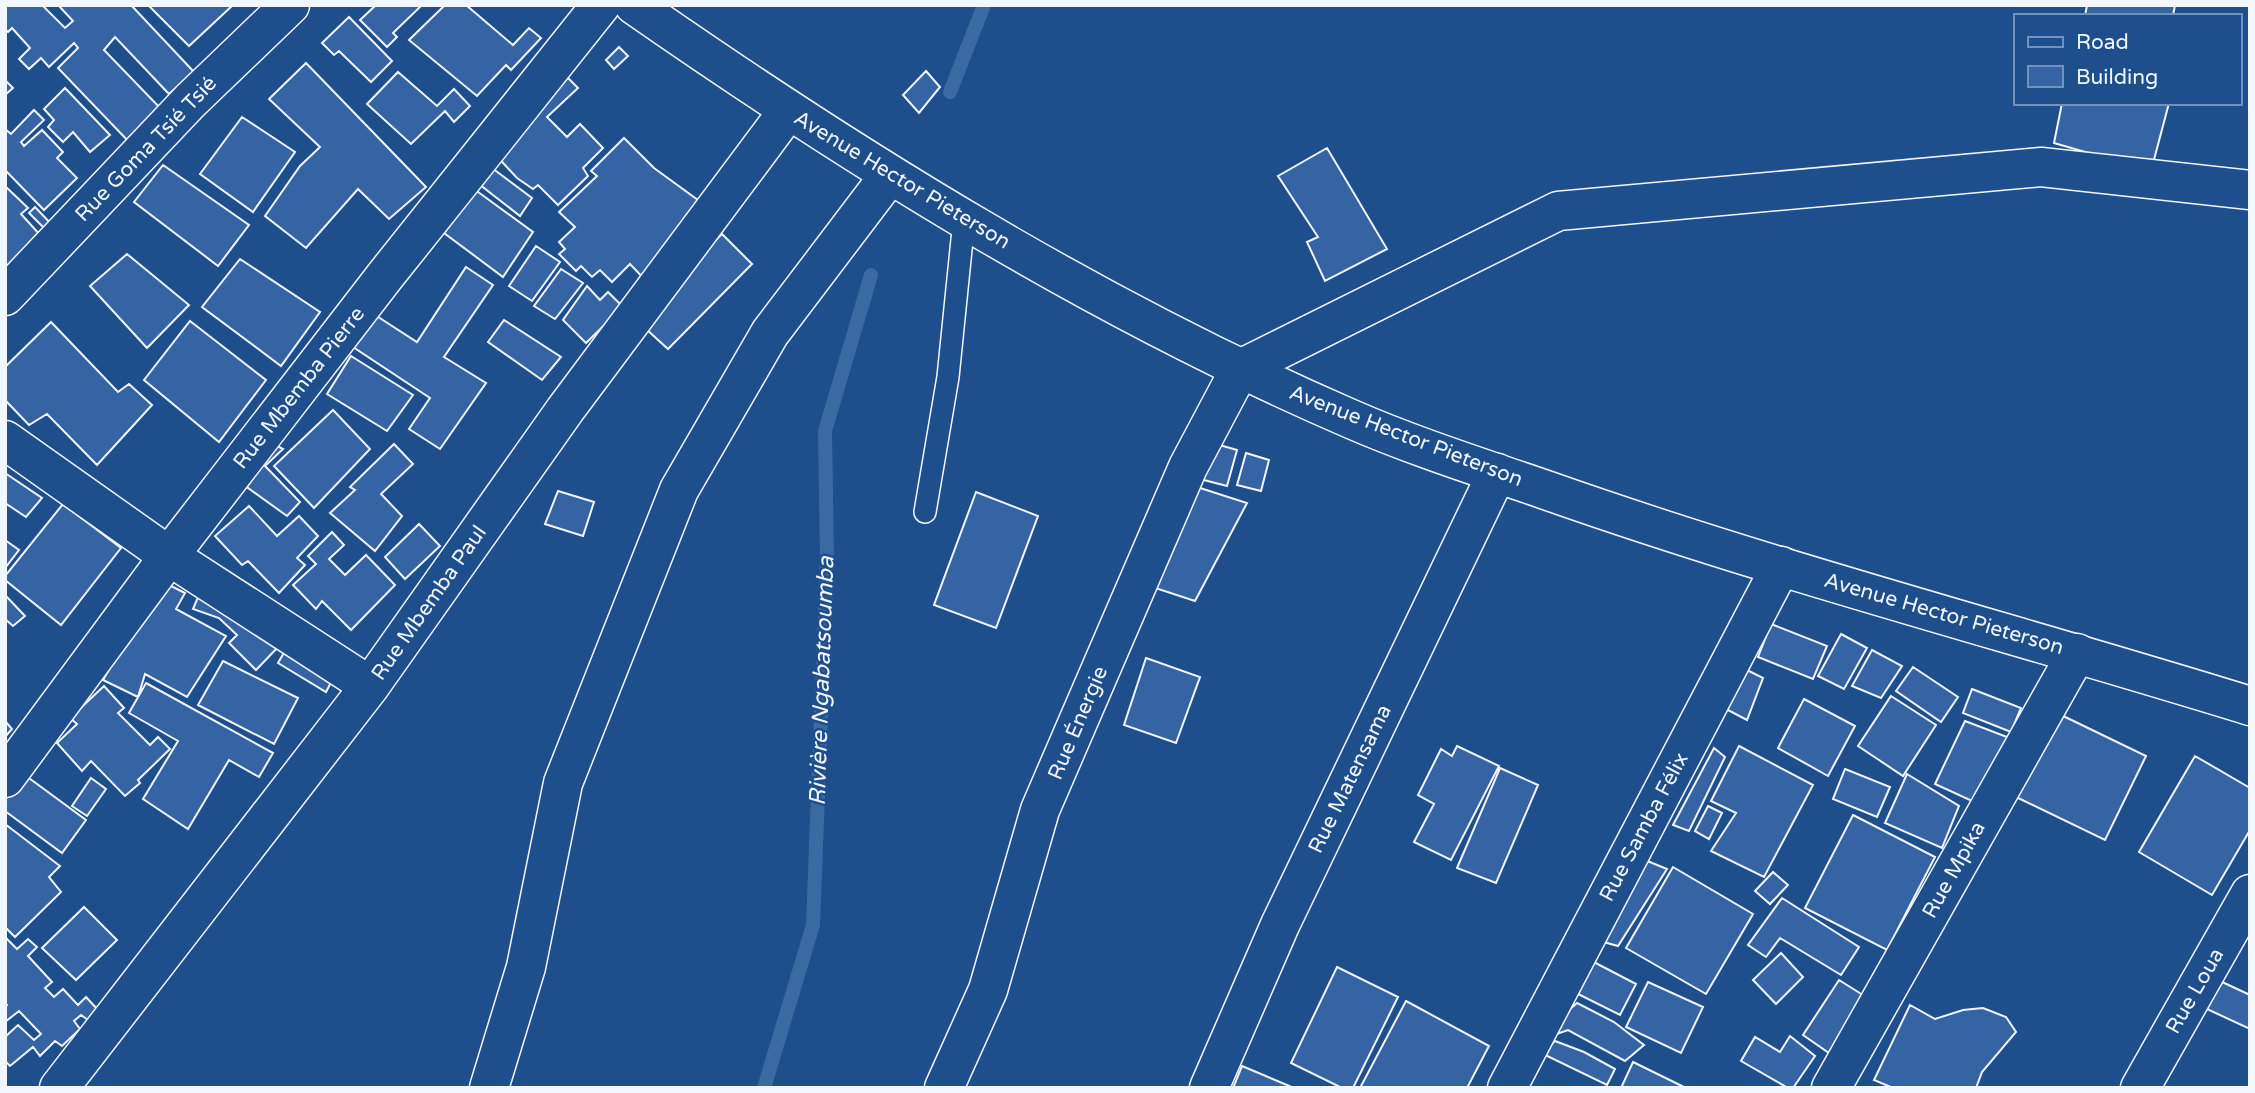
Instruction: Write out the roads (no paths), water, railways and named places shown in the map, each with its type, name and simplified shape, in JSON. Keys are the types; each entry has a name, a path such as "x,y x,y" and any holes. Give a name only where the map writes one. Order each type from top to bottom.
{"street":[{"name":"Rue Goma Tsié Tsié","path":"5,296 190,101 290,5"},
{"name":"Rue Mbemba Pierre","path":"5,778 169,556 385,276 601,5"},
{"name":"Avenue Hector Pieterson","path":"634,5 788,111 964,220 1127,311 1240,369 1351,419 1430,450 1630,520 2250,706"},
{"name":"Rue Mbemba Paul","path":"59,1088 370,686 565,410 788,111"},
{"path":"1240,369 1558,211 2041,167 2250,190"},
{"path":"489,1088 526,967 563,783 679,490 771,333 889,176"},
{"name":"Rue Énergie","path":"944,1088 988,990 1040,810 1188,467 1240,369"},
{"path":"5,440 169,556 370,686"},
{"name":"Rue Matensama","path":"1209,1088 1280,925 1497,473"},
{"name":"Rue Samba Félix","path":"1507,1088 1780,566"},
{"name":"Rue Mpika","path":"1832,1088 2077,653"},
{"name":"Rue Loua","path":"2140,1088 2250,894"}],"lane":[{"path":"925,512 948,377 964,220"}],"waterway":[{"name":"Rivière Ngabatsoumba","path":"950,92 984,5"},
{"name":"Rivière Ngabatsoumba","path":"764,1088 813,925 827,559 825,431 871,275"}]}
